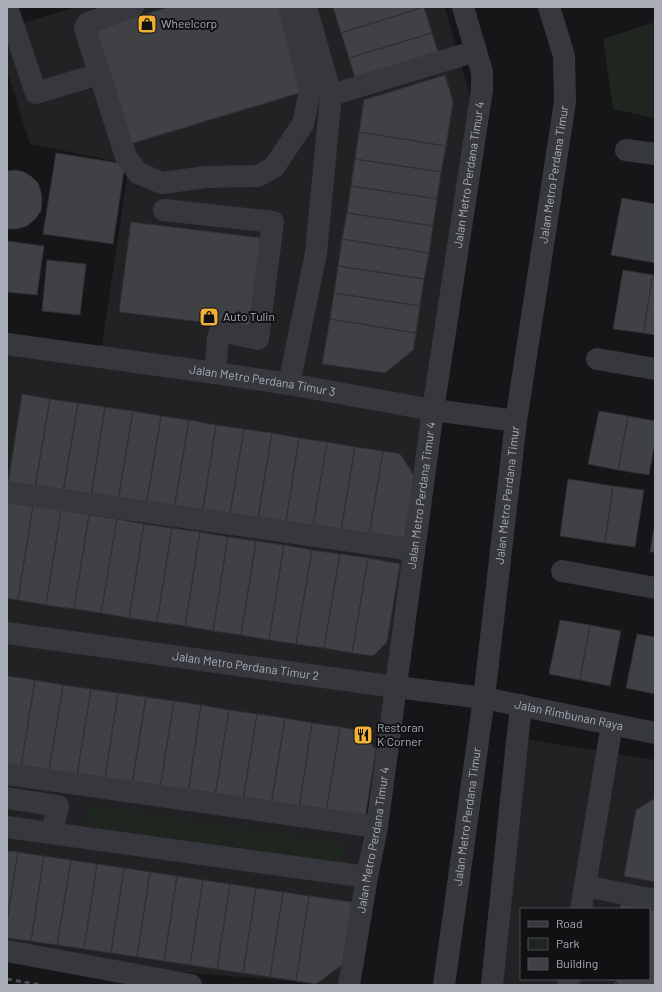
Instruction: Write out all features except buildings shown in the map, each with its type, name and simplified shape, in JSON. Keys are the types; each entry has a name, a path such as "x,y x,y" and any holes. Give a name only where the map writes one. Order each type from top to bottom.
{"street":[{"path":"7,7 36,93 99,74"},
{"path":"133,7 88,23 86,32 126,156 138,173 162,183 206,177 258,176 274,167 303,124 310,90 289,7"},
{"path":"289,384 316,253 331,95 306,7"},
{"name":"Jalan Metro Perdana Timur 4","path":"349,985 377,827 433,410 482,90 482,72 463,7"},
{"name":"Jalan Metro Perdana Timur","path":"444,985 484,698 516,421 565,102 564,56 549,7"},
{"path":"331,95 476,51"},
{"path":"626,150 655,154"},
{"path":"164,210 273,222 258,339 220,330 215,373"},
{"name":"Jalan Metro Perdana Timur 3","path":"7,344 289,384 433,410 516,421"},
{"path":"597,359 655,369"},
{"path":"7,492 414,550"},
{"path":"562,571 655,588"},
{"name":"Jalan Metro Perdana Timur 2","path":"7,633 484,698"},
{"name":"Jalan Rimbunan Raya","path":"484,698 655,733"},
{"path":"492,985 521,705"},
{"path":"581,908 612,724"},
{"path":"7,774 377,827"},
{"path":"7,798 58,806 52,833"},
{"path":"7,827 367,878"},
{"path":"585,886 655,900"},
{"path":"7,951 191,985"}],"shaded area":[{"path":"76,7 445,7 471,100 341,985 7,958 7,342 102,345 129,164 30,144 7,71 7,28"},
{"path":"506,736 655,760 655,985 481,985"}],"green space":[{"path":"655,22 655,118 613,109 603,39"},
{"path":"89,804 346,844 342,862 85,825"}],"railway":[{"path":"7,979 41,985"}],"place":[{"name":"Wheelcorp","path":"147,24"},
{"name":"Auto Tulin","path":"209,317"},
{"name":"Restoran K Corner","path":"363,735"}]}
